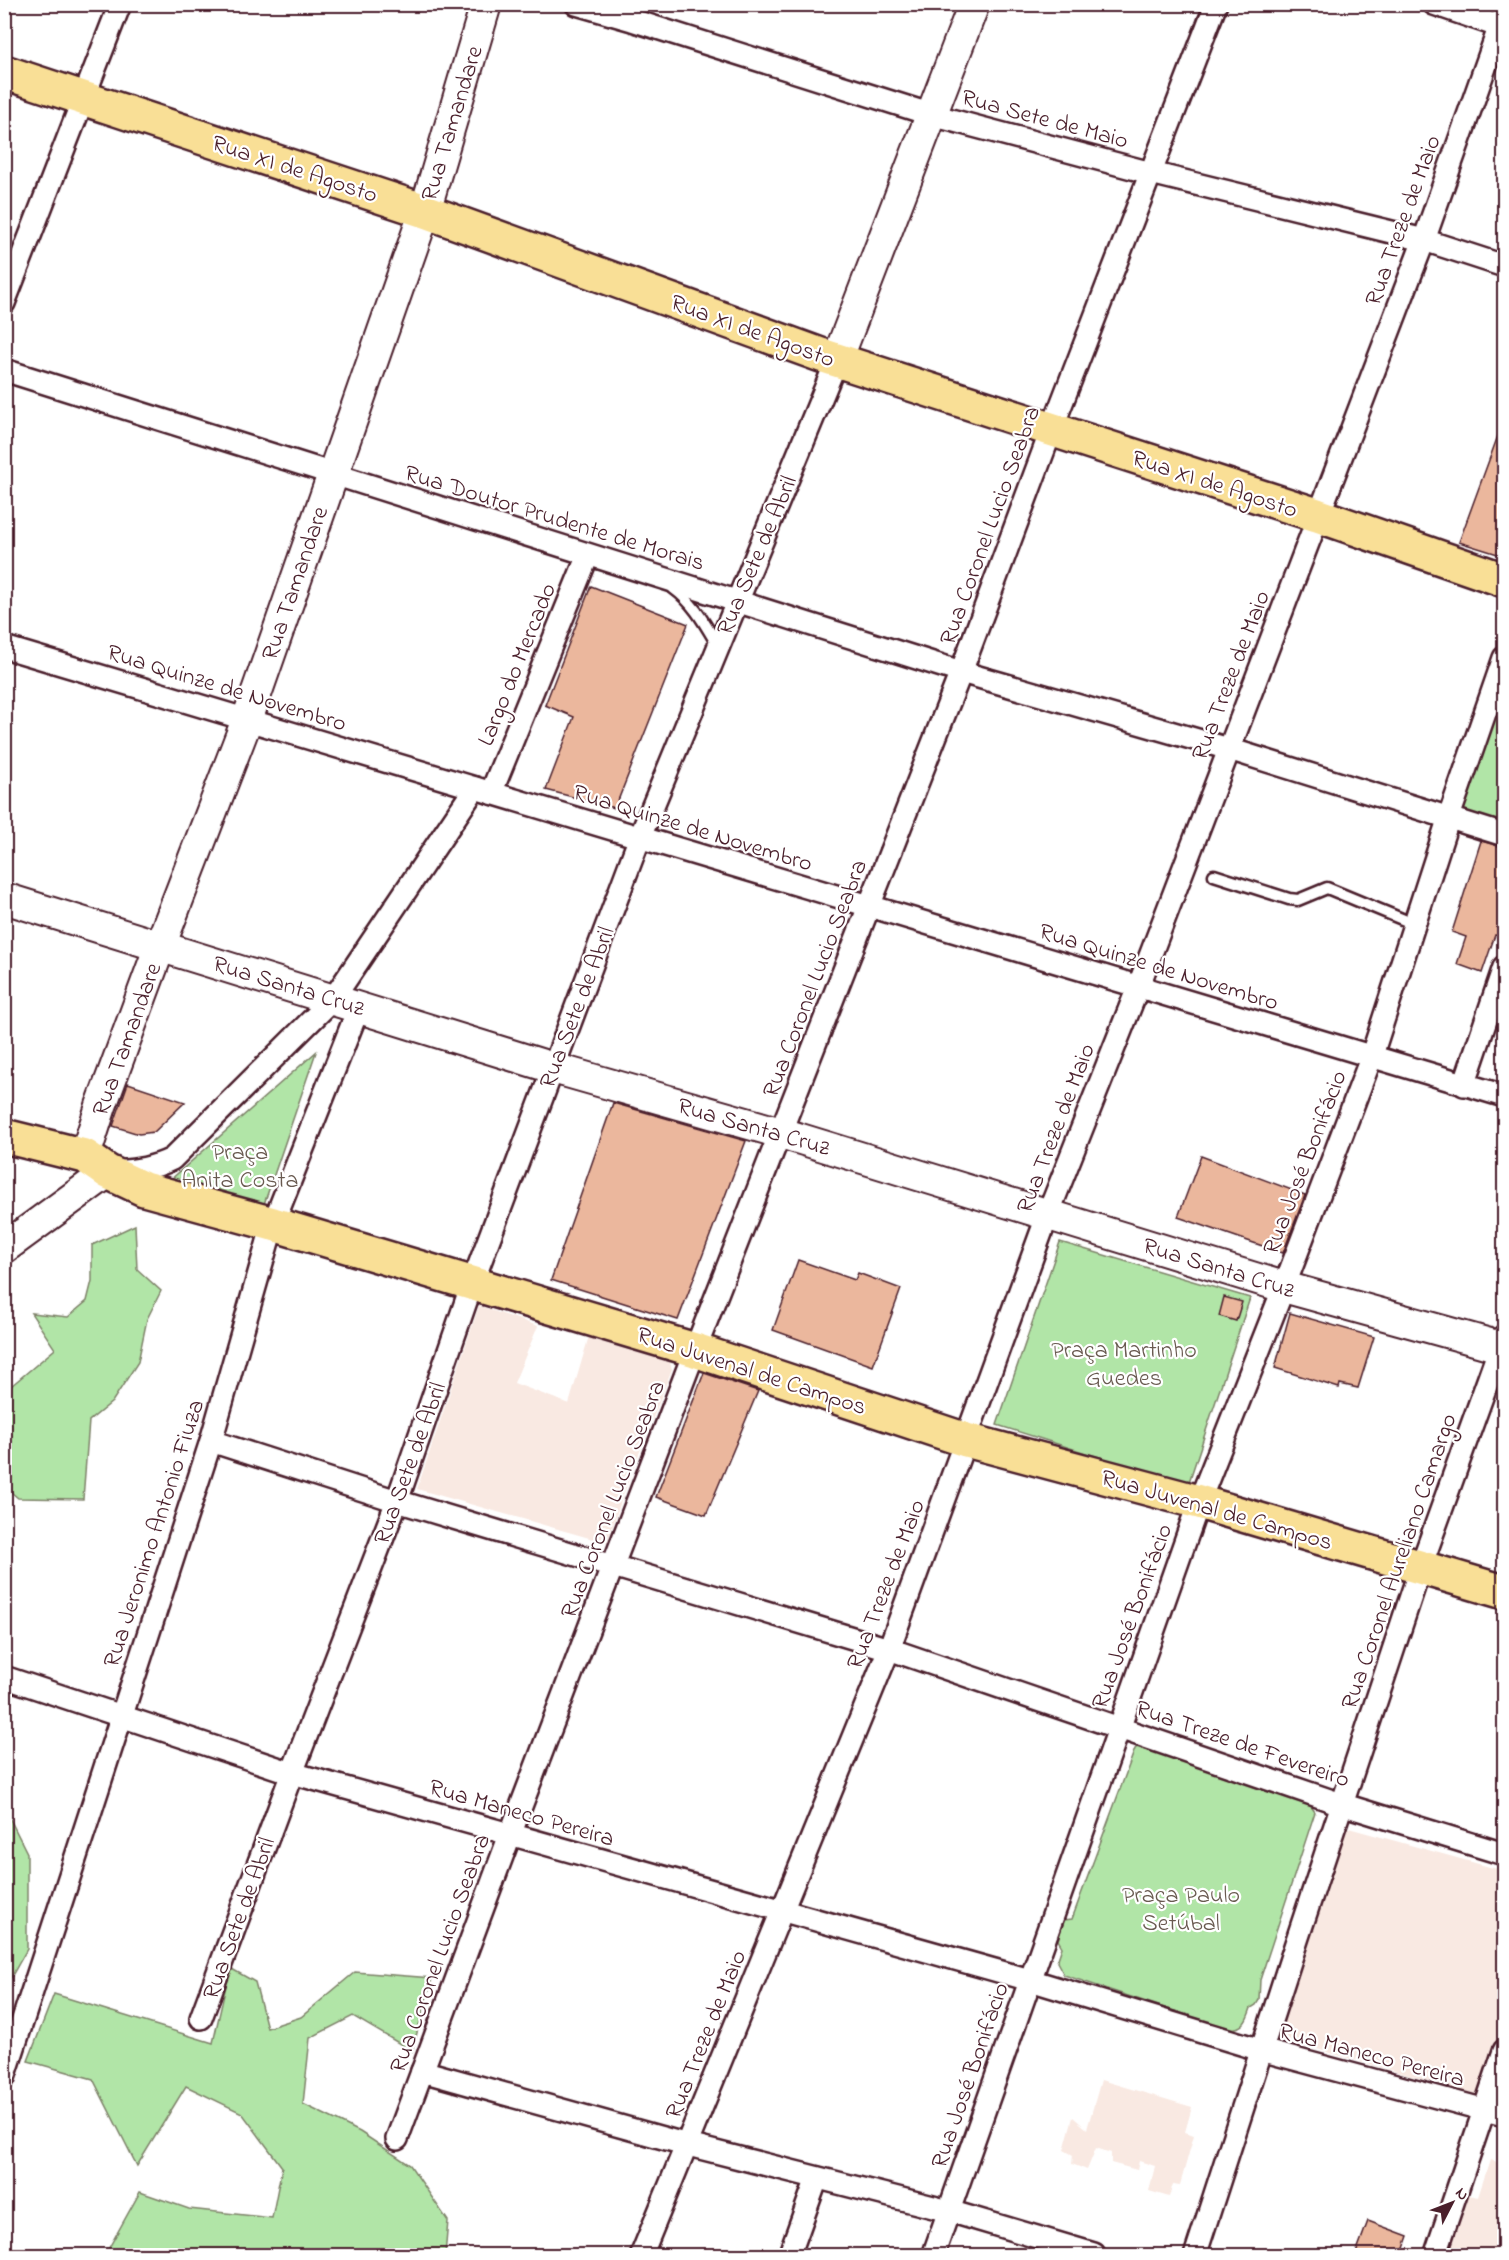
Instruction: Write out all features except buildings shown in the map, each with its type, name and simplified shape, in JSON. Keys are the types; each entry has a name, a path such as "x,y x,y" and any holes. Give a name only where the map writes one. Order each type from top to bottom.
{"main road":[{"name":"Rua XI de Agosto","path":"4,72 425,211 837,360 1317,515 1504,580"},
{"name":"Rua Juvenal de Campos","path":"4,1136 97,1164 144,1189 273,1224 696,1350 966,1440 1198,1502 1504,1592"}],"street":[{"path":"4,303 120,4"},
{"name":"Rua Tamandare","path":"97,1164 101,1106 247,720 425,211 486,4"},
{"name":"Rua Sete de Maio","path":"576,4 932,115 1151,173 1424,240 1504,266"},
{"name":"Rua Sete de Abril","path":"201,2018 397,1501 472,1284 640,837 837,360 974,4"},
{"name":"Rua Coronel Lucio Seabra","path":"397,2139 510,1835 696,1350 961,672 1051,430 1216,4"},
{"path":"1434,4 1503,23"},
{"name":"Rua Treze de Maio","path":"641,2256 890,1649 1048,1214 1139,985 1424,240 1503,23"},
{"name":"Rua Doutor Prudente de Morais","path":"4,370 961,672 1229,749 1504,835"},
{"name":"Largo do Mercado","path":"346,1003 483,790 588,555"},
{"name":"Rua Quinze de Novembro","path":"4,647 1504,1096"},
{"name":"Rua José Bonifácio","path":"933,2256 1198,1502 1284,1287 1371,1058 1449,817 1504,658"},
{"name":"Rua Santa Cruz","path":"4,898 553,1068 781,1133 1284,1287 1503,1344"},
{"path":"1470,1086 1504,967"},
{"path":"4,1248 97,1164 145,1170 172,1159 346,1003"},
{"name":"Rua Jeronimo Antonio Fiuza","path":"4,2078 211,1441 273,1224 346,1003"},
{"path":"1470,1086 1504,1003"},
{"name":"Rua Coronel Aureliano Camargo","path":"1341,1804 1421,1566 1503,1344"},
{"name":"Rua Treze de Fevereiro","path":"211,1441 397,1501 890,1649 1341,1804 1504,1854"},
{"name":"Rua Maneco Pereira","path":"4,1677 292,1773 1030,1980"},
{"path":"1195,2256 1341,1804"},
{"path":"1030,1980 1261,2050"},
{"name":"Rua Maneco Pereira","path":"1261,2050 1504,2115"},
{"path":"1435,2256 1504,2051"},
{"path":"422,2071 688,2145 949,2211 1094,2254"},
{"path":"789,2256 817,2178"}],"lane":[{"path":"656,576 682,595 697,611 718,647"},
{"path":"1214,875 1298,900 1327,888 1414,924"}],"shaded area":[{"path":"479,1306 538,1326 514,1383 569,1404 589,1336 669,1360 672,1369 623,1495 607,1543 417,1489"},
{"path":"1345,1827 1504,1871 1504,2017 1478,2095 1278,2038"},
{"path":"1101,2080 1192,2107 1185,2132 1194,2135 1180,2185 1173,2184 1169,2197 1149,2191 1155,2166 1139,2161 1137,2170 1111,2163 1111,2153 1096,2148 1087,2170 1072,2164 1073,2155 1064,2150 1073,2117 1087,2129"},
{"path":"1490,2160 1504,2164 1504,2255 1448,2255 1469,2195 1478,2197"}],"green space":[{"path":"1504,694 1504,828 1459,812"},
{"name":"Praça Anita Costa","path":"316,1052 263,1207 169,1181"},
{"path":"135,1225 137,1269 161,1291 147,1319 138,1362 112,1402 89,1421 83,1499 18,1498 5,1487 5,1391 55,1349 31,1313 68,1317 87,1301 92,1281 92,1245"},
{"name":"Praça Martinho Guedes","path":"1060,1242 1250,1298 1188,1485 997,1425"},
{"name":"Praça Paulo Setúbal","path":"1139,1745 1307,1801 1315,1812 1260,1980 1259,2000 1251,2008 1244,2023 1234,2029 1064,1975 1057,1962 1062,1947 1058,1940 1064,1920 1072,1919 1135,1749"},
{"path":"5,1809 27,1853 27,1949 9,1981 4,1980"},
{"path":"230,1968 255,1982 267,2028 301,2017 355,1972 432,1978 412,2051 353,2016 310,2038 303,2104 360,2132 410,2165 448,2221 445,2255 105,2255 140,2192 189,2209 272,2218 282,2167 242,2113 186,2086 137,2166 93,2079 28,2061 54,1994 213,2043"}]}
